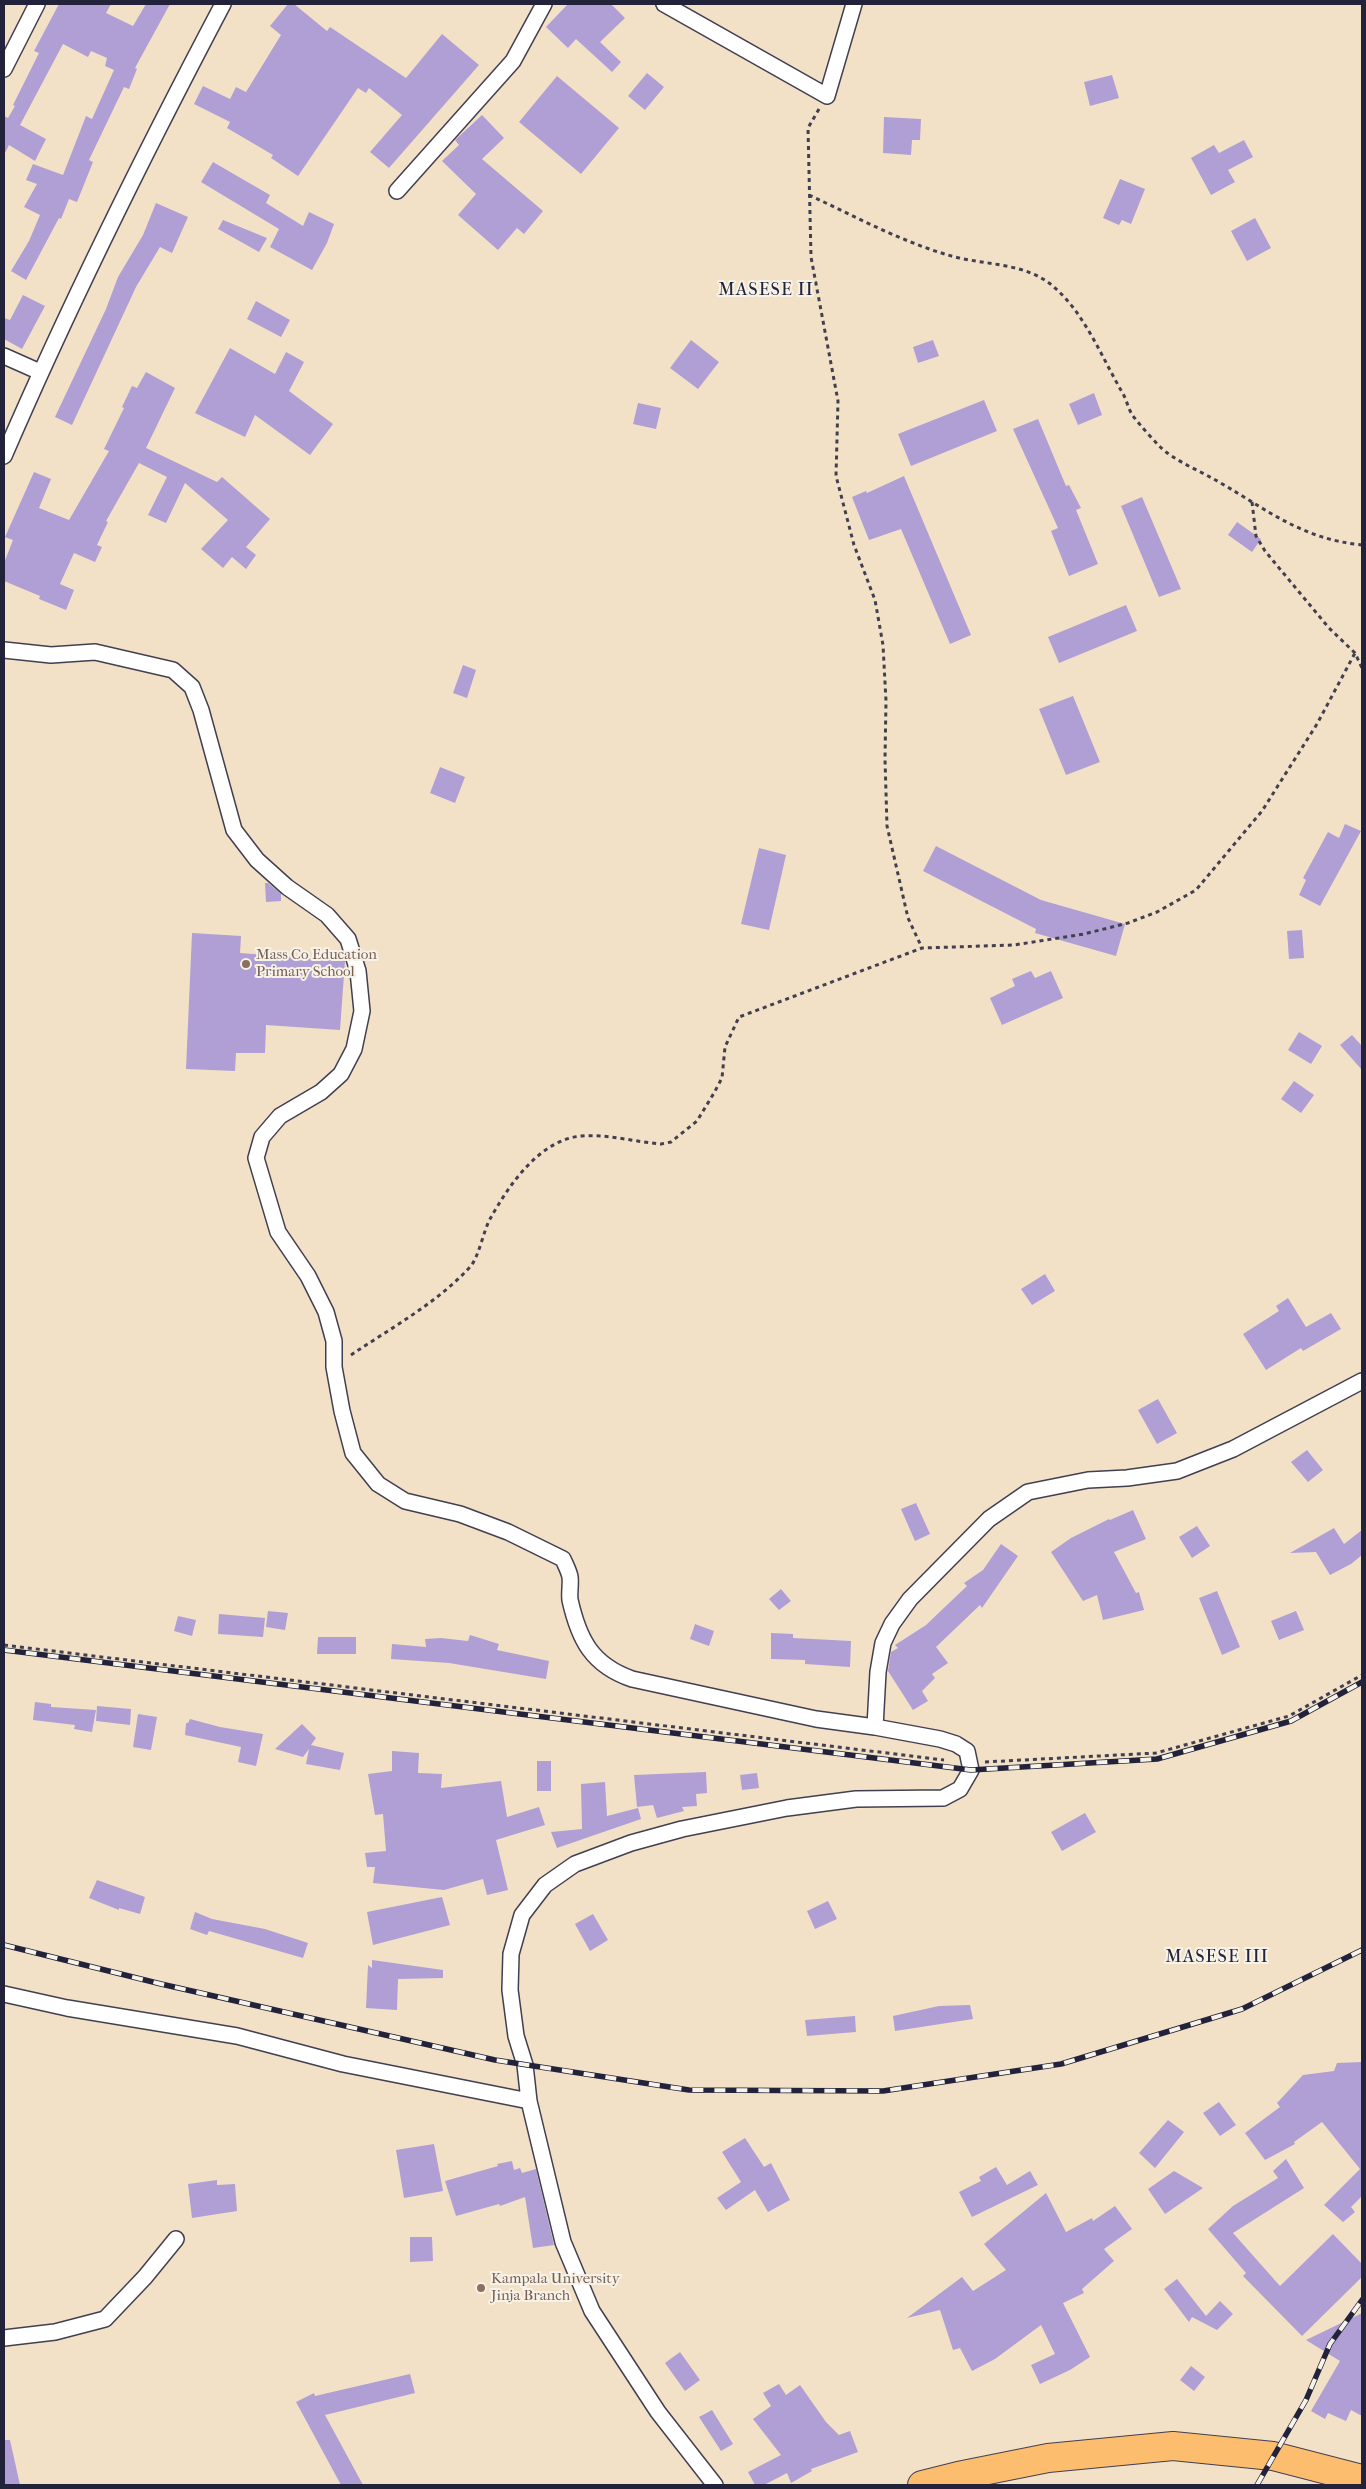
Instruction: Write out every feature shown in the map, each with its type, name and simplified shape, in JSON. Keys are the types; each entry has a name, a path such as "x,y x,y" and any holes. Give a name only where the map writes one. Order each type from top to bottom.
{"highway":[{"path":"922,2485 1048,2458 1173,2446 1273,2456 1362,2479"}],"street":[{"path":"4,69 37,4"},
{"path":"4,456 40,372 141,162 223,4"},
{"path":"397,190 513,61 544,4"},
{"path":"664,4 827,96 854,4"},
{"path":"4,356 40,372"},
{"path":"4,650 51,655 95,652 173,670 192,687 201,710 234,830 257,860 287,887 327,915 348,940 358,971 362,1011 354,1049 341,1074 321,1092 280,1116 262,1136 256,1158 278,1232 308,1276 326,1312 334,1341 334,1367 353,1453 378,1484 405,1500 460,1514 492,1526 563,1558 570,1577 570,1598 578,1630 595,1658 614,1673 632,1679 816,1719 940,1739 956,1744 967,1751 971,1763 969,1777 960,1789 943,1798 856,1799 787,1808 682,1829 575,1864 545,1885 522,1915 511,1954 510,1990 516,2036 525,2065 529,2101 563,2242 592,2311 658,2412 715,2485"},
{"path":"875,1727 878,1672 883,1643 892,1624 910,1599 989,1519 1028,1492 1088,1480 1127,1478 1177,1471 1233,1448 1362,1381"},
{"path":"4,1994 67,2008 237,2036 343,2064 529,2101"},
{"path":"4,2338 56,2332 106,2319 145,2277 176,2239"}],"path":[{"path":"827,96 808,128 811,257 838,401 836,476 854,545 875,600 883,644 888,826 908,918 922,948"},
{"path":"809,195 900,237 948,256 999,265 1028,273 1047,282 1065,297 1078,316 1123,394 1132,415 1166,452 1252,501 1273,516 1323,539 1362,545"},
{"path":"1252,501 1256,536 1265,551 1330,628 1354,652 1362,668"},
{"path":"334,1367 429,1302 471,1266 485,1227 504,1194 537,1157 563,1140 582,1136 661,1144 671,1142 697,1121 722,1078 725,1047 739,1017 922,948 1014,945 1084,934 1128,923 1150,914 1196,890 1262,811 1317,724 1354,652"},
{"path":"4,1645 971,1763 1156,1753 1289,1716 1362,1676"}],"building":[{"path":"59,4 111,4 106,13 133,26 146,4 170,4 135,68 137,69 129,89 124,87 89,160 93,162 77,202 69,199 61,219 59,218 26,280 11,271 29,241 40,215 24,207 37,184 26,180 33,164 63,175 86,116 92,119 114,70 105,66 107,58 91,51 88,57 63,44 20,125 46,139 35,161 9,145 4,155 4,116 8,118 15,106 13,105 39,53 34,51"},
{"path":"288,4 294,4 327,31 330,27 406,78 442,34 479,65 389,168 370,152 402,115 369,88 366,93 358,88 298,176 271,158 273,155 227,128 230,122 194,104 203,86 230,99 236,87 246,92 281,35 270,26"},
{"path":"568,4 611,4 625,18 600,42 621,62 612,72 576,39 568,48 546,27"},
{"path":"647,73 664,87 645,110 628,96"},
{"path":"1112,75 1119,98 1090,106 1084,82"},
{"path":"557,76 619,128 581,174 519,122"},
{"path":"482,115 504,138 482,159 543,211 524,234 517,228 498,250 458,215 476,194 442,161 459,145 455,140"},
{"path":"884,117 921,119 920,140 912,140 911,155 883,153"},
{"path":"1244,140 1253,157 1228,170 1235,182 1211,195 1191,158 1214,145 1219,153"},
{"path":"213,162 270,195 266,203 303,226 309,212 334,224 327,243 312,270 270,247 279,229 201,182"},
{"path":"1120,179 1145,189 1131,224 1122,220 1119,225 1103,218"},
{"path":"156,203 188,217 172,253 160,247 136,287 72,425 55,417 106,309 118,277 143,235"},
{"path":"1255,218 1271,248 1247,261 1231,231"},
{"path":"223,220 267,238 259,252 218,229"},
{"path":"23,295 45,306 22,349 4,339 4,318 10,320"},
{"path":"256,301 290,320 281,337 247,319"},
{"path":"691,340 719,362 698,389 670,368"},
{"path":"933,340 939,356 918,363 913,347"},
{"path":"230,348 275,374 286,352 304,362 289,391 333,424 310,455 255,415 245,437 195,413"},
{"path":"146,372 175,388 146,448 217,482 222,477 270,519 246,547 256,555 246,569 232,557 223,568 201,549 228,520 185,483 166,523 148,515 167,477 139,463 106,521 108,522 97,545 102,547 95,562 74,553 60,584 74,590 66,610 39,599 40,596 4,581 4,563 13,540 5,537 34,472 51,479 39,508 69,520 109,451 104,449 124,408 122,407 132,386 137,388"},
{"path":"1094,393 1102,415 1078,425 1069,404"},
{"path":"984,400 997,431 911,466 898,434"},
{"path":"638,403 661,408 656,429 633,424"},
{"path":"1038,419 1066,486 1069,485 1081,508 1076,510 1098,564 1069,576 1051,531 1058,528 1013,429"},
{"path":"904,476 971,635 950,644 901,529 869,540 852,497 866,491 867,493"},
{"path":"1142,497 1181,589 1159,597 1121,506"},
{"path":"1237,522 1261,539 1252,552 1228,535"},
{"path":"1126,605 1137,631 1059,663 1048,637"},
{"path":"463,665 476,670 467,698 453,693"},
{"path":"1073,696 1100,762 1066,775 1039,709"},
{"path":"440,767 465,777 455,803 430,793"},
{"path":"1345,824 1361,831 1320,906 1299,895 1306,880 1303,878 1328,832 1339,838"},
{"path":"936,846 1041,900 1125,924 1116,956 1035,933 1036,929 923,871"},
{"path":"759,848 786,855 769,930 741,924"},
{"path":"265,883 268,883 281,894 281,901 266,902"},
{"path":"1302,930 1304,958 1289,959 1287,931"},
{"path":"192,933 241,936 240,953 345,961 340,1030 266,1025 265,1053 236,1053 235,1071 186,1069"},
{"path":"1031,971 1035,978 1051,971 1063,998 1002,1025 990,998 1015,986 1012,979"},
{"path":"1299,1032 1322,1046 1311,1064 1288,1050"},
{"path":"1352,1035 1362,1046 1362,1070 1340,1045"},
{"path":"1294,1081 1314,1095 1301,1113 1281,1099"},
{"path":"1045,1274 1055,1291 1032,1305 1021,1289"},
{"path":"1288,1298 1306,1327 1331,1313 1341,1329 1303,1351 1301,1348 1266,1370 1243,1334 1279,1311 1276,1306"},
{"path":"1158,1399 1177,1433 1157,1444 1138,1410"},
{"path":"1307,1450 1323,1470 1308,1482 1291,1462"},
{"path":"916,1503 930,1534 915,1541 901,1509"},
{"path":"1133,1510 1146,1539 1114,1552 1136,1593 1139,1592 1144,1610 1103,1620 1097,1595 1083,1601 1051,1552 1071,1538 1109,1519"},
{"path":"1197,1526 1210,1546 1192,1558 1179,1537"},
{"path":"1334,1528 1344,1544 1362,1530 1362,1555 1351,1564 1330,1575 1316,1552 1290,1553"},
{"path":"1001,1544 1018,1556 982,1608 980,1605 936,1647 948,1663 932,1674 935,1678 922,1691 928,1701 913,1710 888,1671 891,1652 898,1648 895,1645 926,1625 967,1586 964,1583 983,1570"},
{"path":"781,1589 791,1601 779,1610 769,1599"},
{"path":"1217,1591 1240,1647 1222,1655 1199,1598"},
{"path":"268,1611 288,1613 285,1630 266,1627"},
{"path":"1296,1611 1304,1630 1279,1640 1271,1621"},
{"path":"219,1614 265,1618 263,1637 218,1634"},
{"path":"178,1616 196,1620 192,1636 174,1631"},
{"path":"695,1624 714,1631 709,1646 690,1639"},
{"path":"771,1633 793,1634 793,1638 851,1641 850,1667 805,1664 805,1660 771,1659"},
{"path":"470,1635 499,1644 497,1650 549,1661 546,1679 449,1663 391,1659 392,1644 426,1647 425,1639 441,1638 468,1641"},
{"path":"318,1637 356,1637 356,1654 317,1654"},
{"path":"35,1702 51,1704 51,1707 96,1710 92,1732 74,1729 75,1725 33,1720"},
{"path":"97,1706 131,1709 130,1725 96,1721"},
{"path":"138,1714 157,1717 151,1750 133,1747"},
{"path":"190,1719 220,1727 263,1734 256,1766 238,1762 241,1747 185,1735 186,1723"},
{"path":"302,1724 316,1738 311,1745 344,1753 340,1770 306,1764 309,1749 303,1757 275,1749"},
{"path":"392,1751 419,1753 418,1773 442,1774 441,1788 501,1781 507,1817 539,1807 545,1825 496,1840 508,1890 487,1895 483,1879 444,1890 373,1883 375,1867 367,1867 365,1853 386,1851 383,1814 375,1815 368,1774 392,1771"},
{"path":"537,1761 551,1761 551,1791 537,1791"},
{"path":"706,1772 707,1793 696,1794 697,1806 682,1807 684,1811 657,1818 653,1805 637,1807 634,1775"},
{"path":"757,1773 759,1788 742,1790 740,1775"},
{"path":"605,1782 607,1816 638,1808 641,1819 557,1848 551,1832 582,1829 581,1784"},
{"path":"1085,1813 1096,1832 1062,1851 1051,1832"},
{"path":"97,1880 145,1897 140,1914 119,1908 119,1910 89,1898"},
{"path":"442,1897 450,1925 373,1945 367,1912"},
{"path":"828,1901 837,1919 815,1929 807,1911"},
{"path":"195,1912 212,1919 265,1929 308,1943 303,1958 209,1931 207,1935 190,1929"},
{"path":"593,1914 608,1940 590,1951 575,1924"},
{"path":"372,1960 443,1970 443,1978 398,1979 397,2010 366,2008 368,1965 372,1968"},
{"path":"970,2005 973,2019 895,2031 893,2016 939,2006"},
{"path":"855,2016 856,2032 807,2036 805,2020"},
{"path":"1362,2062 1362,2196 1351,2207 1355,2212 1343,2222 1324,2205 1360,2169 1322,2122 1294,2142 1295,2144 1265,2160 1245,2133 1280,2107 1277,2103 1303,2075 1334,2071 1337,2063"},
{"path":"1219,2102 1236,2125 1220,2136 1203,2113"},
{"path":"1168,2120 1184,2132 1155,2168 1139,2153"},
{"path":"745,2138 764,2167 771,2163 790,2200 768,2212 755,2190 726,2210 717,2198 741,2182 722,2152"},
{"path":"434,2144 443,2191 404,2198 396,2150"},
{"path":"1286,2159 1304,2188 1233,2233 1280,2286 1333,2234 1362,2264 1362,2277 1302,2336 1243,2276 1246,2273 1208,2229 1233,2206 1278,2178 1273,2171"},
{"path":"512,2161 514,2170 520,2168 522,2173 536,2169 554,2245 533,2248 525,2197 500,2206 499,2204 456,2216 445,2181"},
{"path":"996,2167 1007,2185 1030,2171 1038,2185 972,2217 959,2192 981,2181 979,2177"},
{"path":"1174,2171 1203,2188 1165,2214 1148,2189"},
{"path":"217,2180 217,2185 235,2184 237,2211 192,2218 188,2184"},
{"path":"1046,2193 1066,2232 1092,2218 1093,2221 1115,2206 1132,2229 1104,2249 1114,2261 1082,2289 1084,2293 1063,2303 1090,2357 1070,2370 1040,2384 1031,2365 1055,2354 1041,2325 995,2359 972,2371 960,2348 953,2350 940,2310 907,2318 962,2277 973,2291 1006,2270 984,2244"},
{"path":"410,2237 432,2237 433,2261 410,2262"},
{"path":"1177,2279 1206,2316 1220,2301 1233,2314 1217,2330 1192,2317 1189,2322 1164,2289"},
{"path":"1362,2313 1362,2416 1351,2410 1346,2421 1328,2413 1325,2419 1311,2411 1340,2361 1306,2340"},
{"path":"680,2352 700,2380 685,2391 665,2363"},
{"path":"1191,2366 1205,2377 1194,2391 1180,2380"},
{"path":"410,2374 415,2393 325,2415 363,2485 341,2485 296,2402 314,2393 315,2396"},
{"path":"779,2384 786,2395 800,2385 826,2422 839,2435 850,2431 858,2452 811,2469 812,2471 791,2483 787,2473 764,2485 755,2485 748,2472 781,2455 753,2419 771,2406 763,2393"},
{"path":"712,2410 733,2444 721,2451 699,2417"},
{"path":"4,2440 10,2440 20,2485 4,2485"}],"railway":[{"path":"4,1650 971,1770 1157,1759 1291,1721 1362,1682"},
{"path":"4,1945 161,1984 495,2060 689,2090 883,2091 1061,2064 1242,2009 1362,1950"},
{"path":"1257,2485 1306,2400 1330,2344 1362,2300"}],"place":[{"name":"Mass Co Education Primary School","path":"246,964"},
{"name":"Kampala University Jinja Branch","path":"481,2288"}],"district":[{"name":"MASESE II","path":"766,291"},
{"name":"MASESE III","path":"1217,1958"}]}
